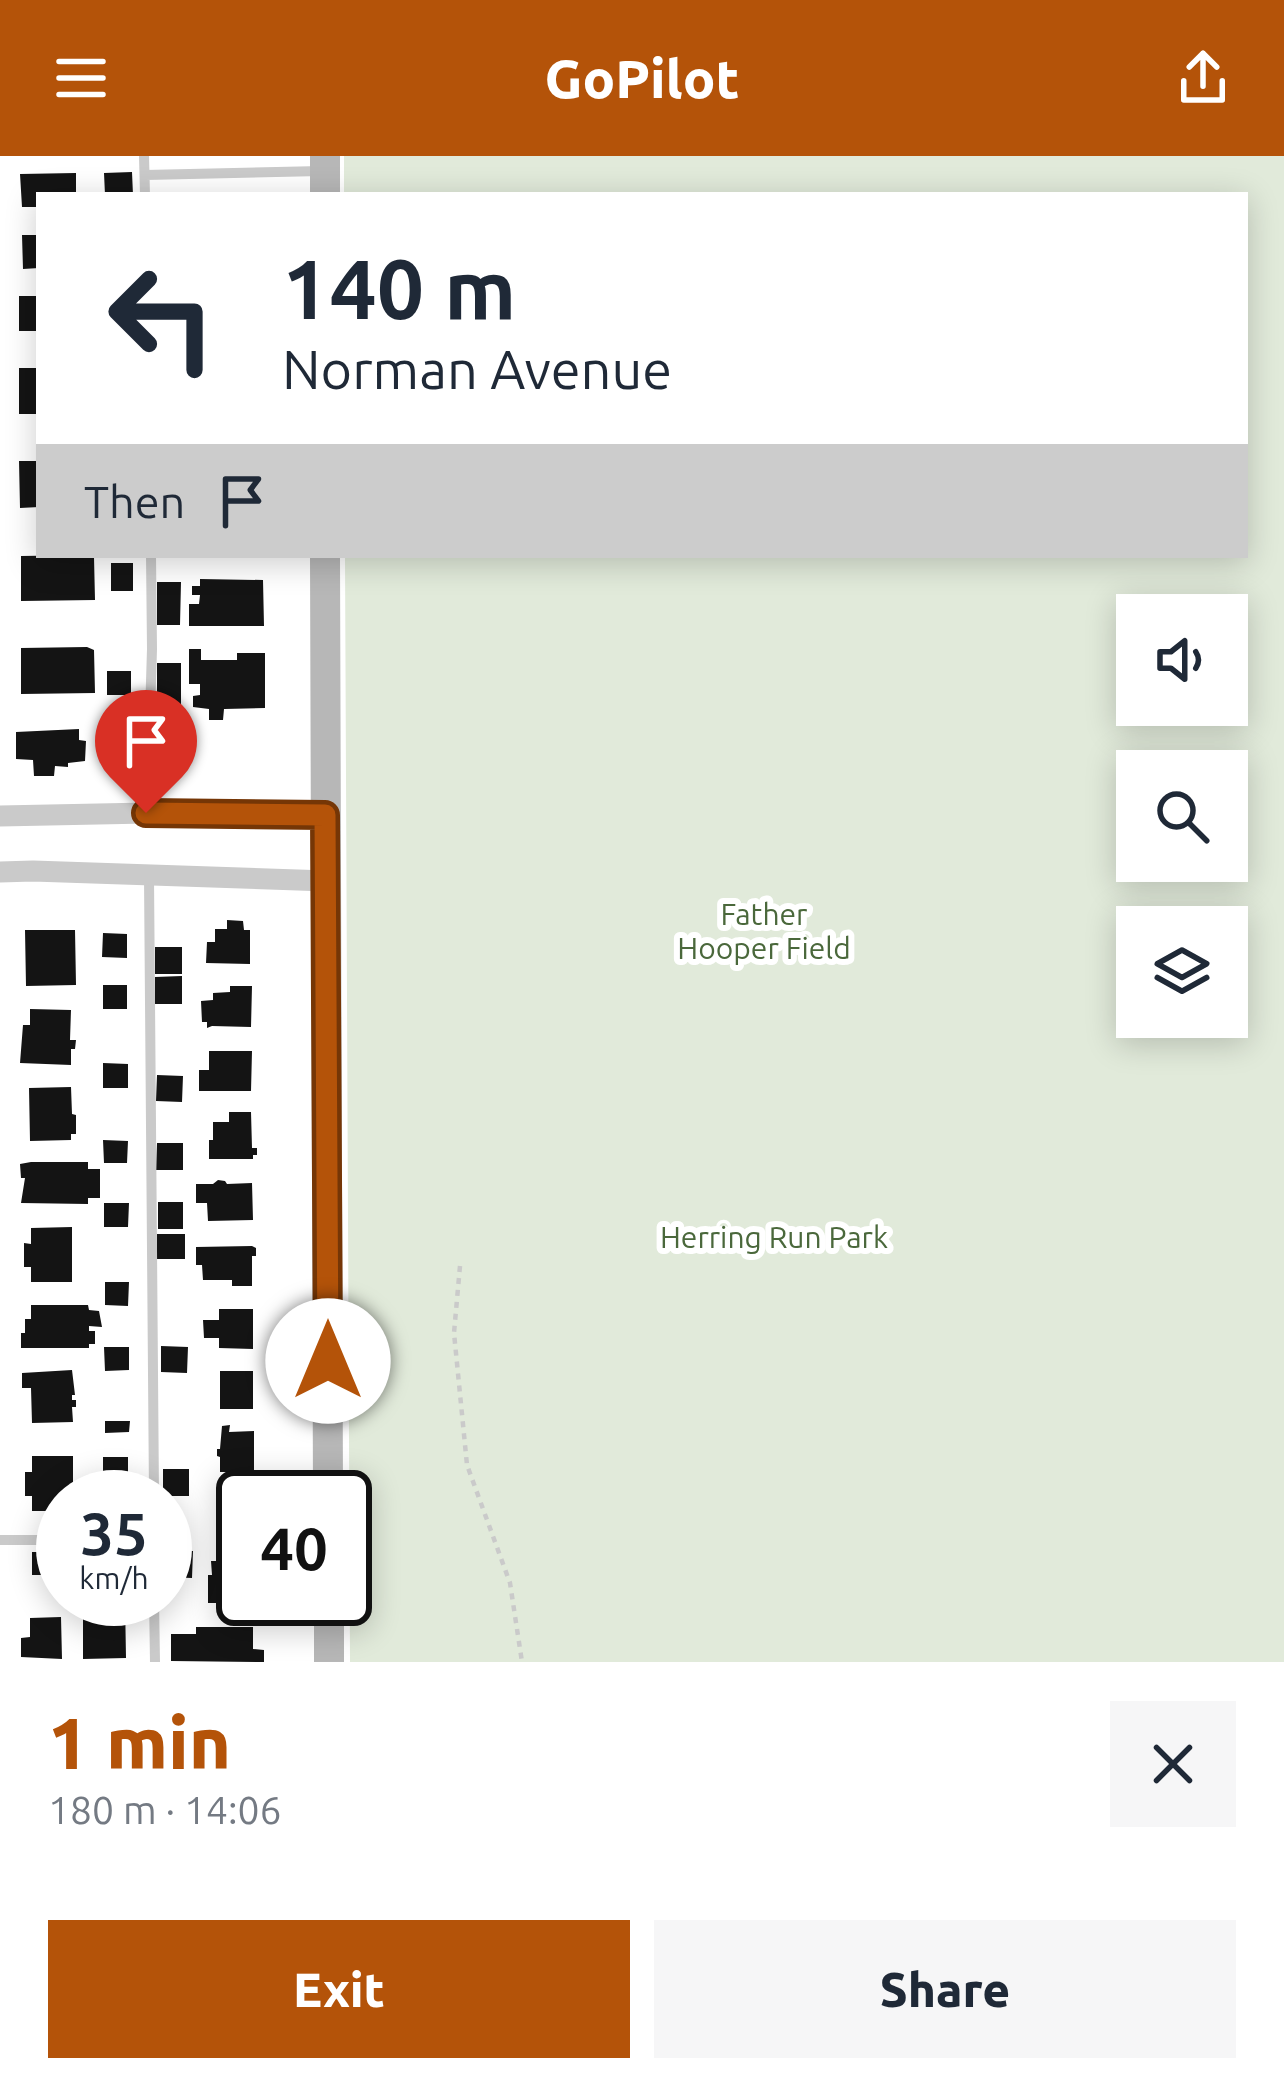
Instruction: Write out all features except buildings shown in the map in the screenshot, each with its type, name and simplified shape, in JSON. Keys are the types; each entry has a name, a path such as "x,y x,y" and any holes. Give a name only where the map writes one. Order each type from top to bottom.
{"street":[{"path":"325,558 328,1470"},
{"path":"0,815 325,815"},
{"path":"0,872 327,881"},
{"path":"329,1626 329,1662"}],"lane":[{"path":"144,156 146,192"},
{"path":"260,156 260,171"},
{"path":"145,176 260,171 325,174"},
{"path":"146,813 151,558"},
{"path":"149,877 154,1470"},
{"path":"0,1540 36,1540"},
{"path":"154,1626 155,1662"}],"path":[{"path":"460,1266 454,1333 467,1465 510,1583 522,1662"}],"green space":[{"name":"Herring Run Park","path":"344,156 1284,156 1284,1662 350,1662 350,1626 372,1626 372,1470 349,1470 345,558 1248,558 1248,192 344,192"}],"route":[{"path":"146,813 325,815 328,1361"}],"park label":[{"name":"Father Hooper Field","path":"764,931"}]}
